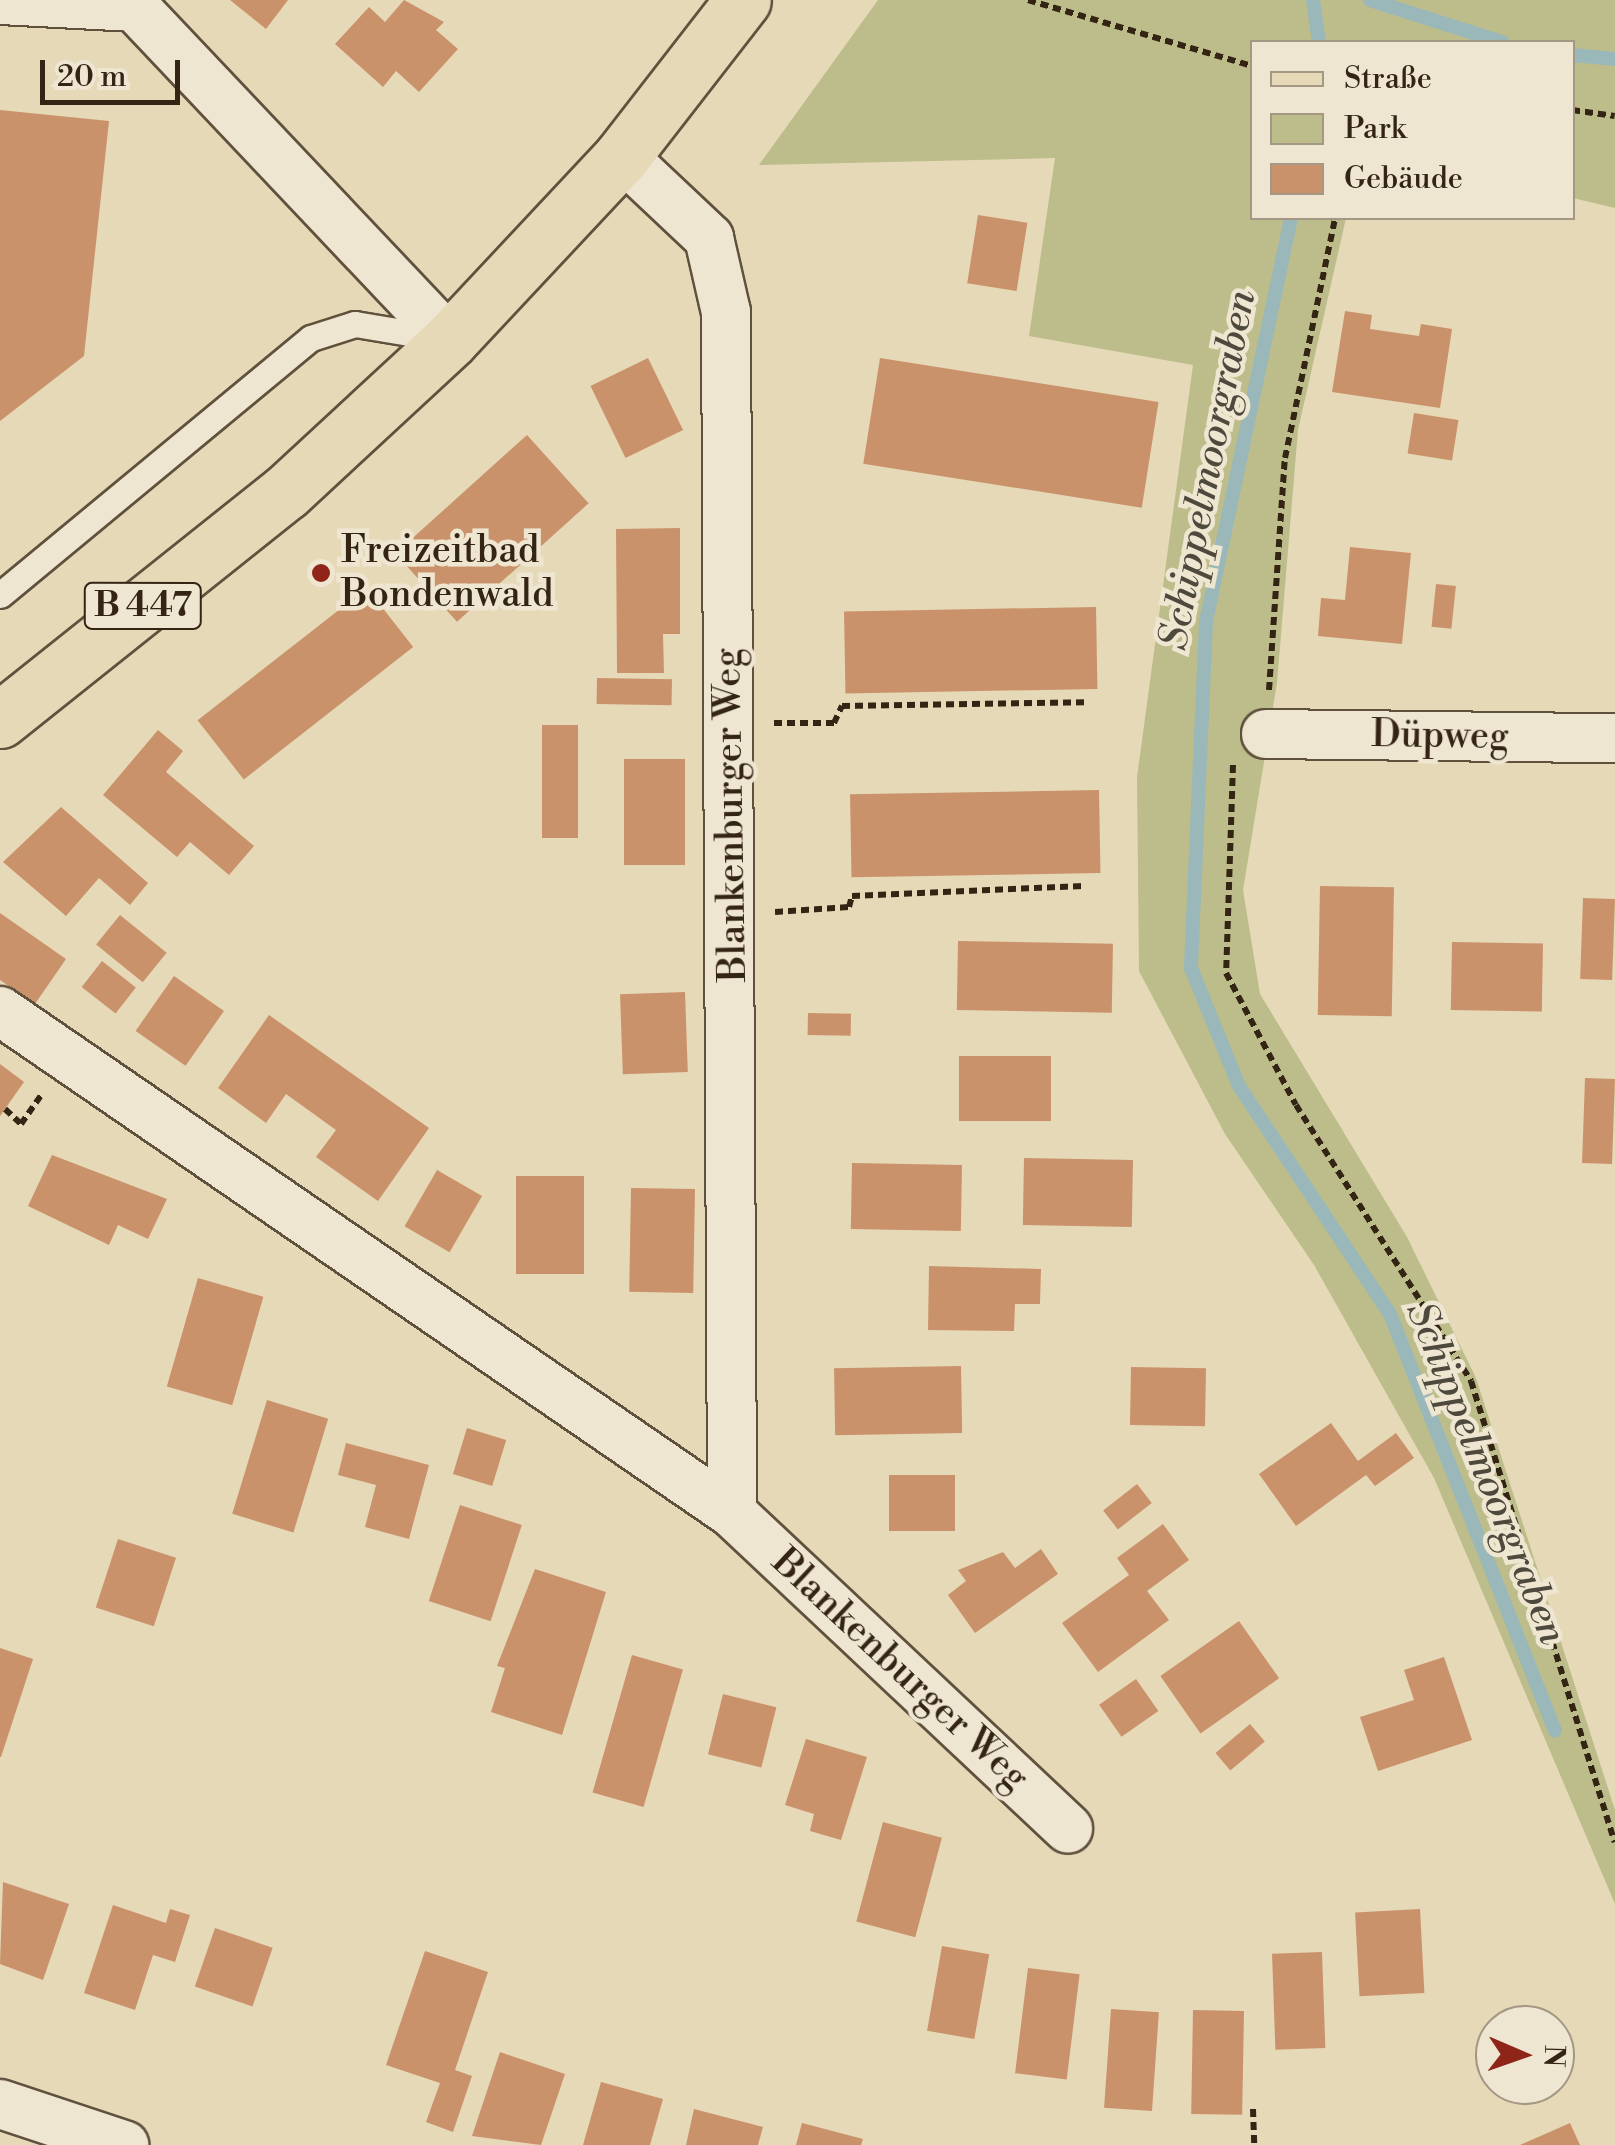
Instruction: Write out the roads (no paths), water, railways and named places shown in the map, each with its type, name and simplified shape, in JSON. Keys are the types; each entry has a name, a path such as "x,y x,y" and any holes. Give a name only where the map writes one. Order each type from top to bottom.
{"main road":[{"name":"B 447","path":"0,720 286,492 450,340 622,156 743,0"}],"street":[{"path":"1,0 132,4 450,340"},
{"name":"Blankenburger Weg","path":"622,156 709,238 726,312 732,1512"},
{"name":"Düpweg","path":"1266,734 1615,738"},
{"name":"Blankenburger Weg","path":"0,1011 732,1512 1068,1828"},
{"path":"0,2104 100,2141"}],"lane":[{"path":"0,595 311,338 355,324 450,340"}],"waterway":[{"name":"Schippelmoorgraben","path":"1313,0 1319,40"},
{"path":"1370,0 1496,40"},
{"path":"1575,55 1615,59"},
{"name":"Schippelmoorgraben","path":"1291,220 1206,622 1191,968 1239,1086 1390,1314 1555,1730"}],"place":[{"name":"Freizeitbad Bondenwald","path":"321,573"}]}
